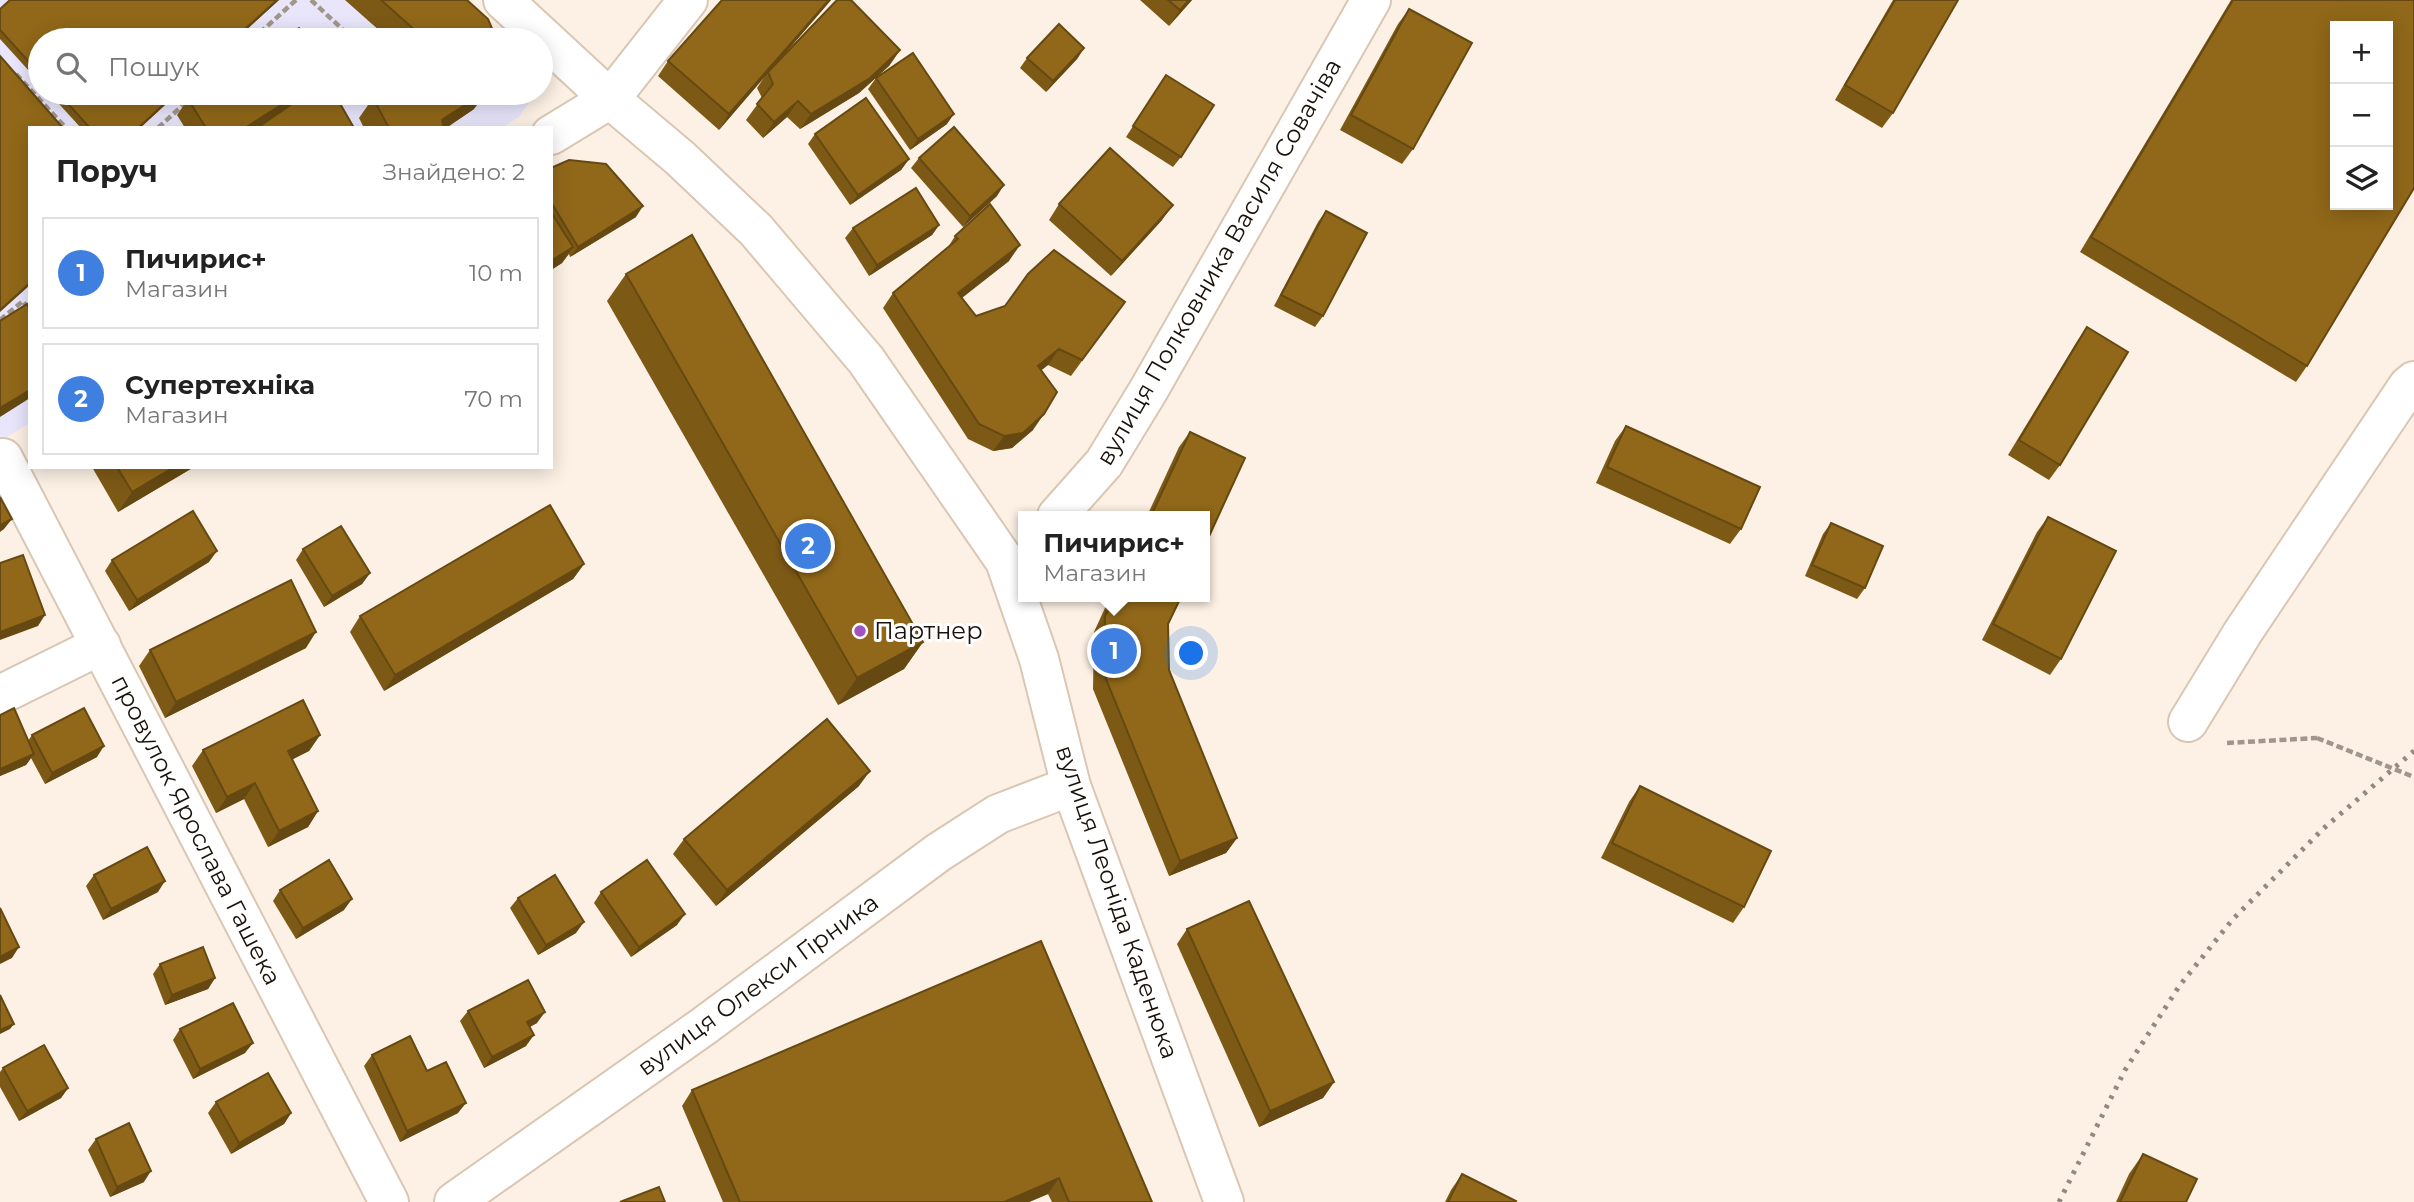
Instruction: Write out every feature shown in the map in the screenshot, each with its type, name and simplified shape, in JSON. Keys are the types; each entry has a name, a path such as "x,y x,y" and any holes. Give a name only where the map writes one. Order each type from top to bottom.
{"street":[{"name":"вулиця Леоніда Каденюка","path":"503,0 533,28"},
{"path":"553,134 610,99 688,0"},
{"name":"вулиця Полковника Василя Совачіва","path":"1061,511 1104,463 1148,391 1371,0"},
{"name":"вулиця Леоніда Каденюка","path":"553,46 757,230 866,360 1014,554"},
{"path":"2188,722 2243,632 2414,381"},
{"name":"провулок Ярослава Гашека","path":"11,453 101,645 389,1202"},
{"name":"вулиця Леоніда Каденюка","path":"1025,602 1071,786 1224,1202"},
{"path":"0,695 101,645"},
{"name":"вулиця Олекси Гірника","path":"454,1202 704,1026 939,852 998,814 1071,786"}],"path":[{"path":"265,28 296,0"},
{"path":"311,0 341,28"},
{"path":"9,67 28,87"},
{"path":"45,105 64,126"},
{"path":"160,126 183,105"},
{"path":"0,320 23,301 28,308"},
{"path":"2227,743 2317,738 2414,777"}],"shaded area":[{"path":"0,0 461,0 490,28 28,28 28,105 528,105 519,117 505,126 28,126 28,424 0,441"}],"building":[{"path":"10,0 277,0 246,28 28,28 28,61 0,30 0,9"},
{"path":"381,0 467,0 488,19 492,28 412,28"},
{"path":"722,0 829,0 729,114 668,61"},
{"path":"837,0 851,0 900,50 870,78 811,114 798,101 774,122 757,104 773,84 768,72"},
{"path":"1168,0 1189,0 1180,10"},
{"path":"1895,0 1958,0 1893,113 1845,85"},
{"path":"2233,0 2414,0 2414,188 2307,366 2091,237"},
{"path":"1409,9 1472,43 1413,149 1351,115"},
{"path":"1059,24 1084,48 1053,81 1027,58"},
{"path":"913,53 954,114 918,139 876,78"},
{"path":"0,56 28,88 28,105 43,105 61,126 28,126 28,285 0,310"},
{"path":"1166,75 1214,105 1181,157 1133,126"},
{"path":"866,98 909,159 858,195 815,134"},
{"path":"69,105 163,105 140,126 88,126"},
{"path":"192,105 281,105 248,126 205,126"},
{"path":"291,105 341,105 353,126 260,126"},
{"path":"377,105 465,105 442,120 444,126 388,126"},
{"path":"954,127 1004,185 970,216 919,158"},
{"path":"1110,148 1173,205 1122,261 1059,204"},
{"path":"569,160 606,164 643,206 578,247 553,205 553,167"},
{"path":"916,188 939,225 877,265 853,228"},
{"path":"990,204 1020,245 958,293 976,316 1005,306 1028,274 1054,250 1125,302 1082,360 1059,349 1038,366 1057,392 1044,414 1023,433 1004,436 979,424 893,293 958,239 955,236"},
{"path":"1326,211 1367,233 1323,316 1281,295"},
{"path":"553,215 573,247 553,260"},
{"path":"692,235 923,642 857,678 626,274"},
{"path":"27,304 28,391 0,408 0,321"},
{"path":"2087,327 2128,352 2060,465 2019,440"},
{"path":"1626,426 1760,487 1741,529 1607,467"},
{"path":"1190,432 1245,458 1210,534 1210,511 1153,511"},
{"path":"118,469 171,469 132,492"},
{"path":"0,497 12,519 0,525"},
{"path":"550,505 584,564 395,675 360,616"},
{"path":"193,511 217,551 137,600 112,560"},
{"path":"2048,517 2116,551 2061,659 1993,624"},
{"path":"1831,523 1883,546 1865,588 1812,565"},
{"path":"341,526 370,573 332,596 303,549"},
{"path":"23,555 45,615 0,632 0,563"},
{"path":"291,580 316,632 176,702 150,650"},
{"path":"1112,602 1179,602 1168,624 1169,670 1237,838 1180,861 1104,674 1105,616"},
{"path":"303,700 320,735 288,751 318,811 279,831 255,783 227,797 203,750"},
{"path":"14,708 34,754 0,769 0,715"},
{"path":"84,708 104,746 52,773 32,735"},
{"path":"827,719 870,771 727,890 684,839"},
{"path":"1640,786 1771,851 1744,907 1612,843"},
{"path":"147,847 165,881 111,909 94,875"},
{"path":"329,860 352,899 303,928 280,890"},
{"path":"647,860 685,914 639,947 601,892"},
{"path":"555,875 584,922 546,945 518,898"},
{"path":"1249,901 1334,1082 1270,1111 1187,929"},
{"path":"0,908 19,947 0,957"},
{"path":"1041,941 1152,1202 1069,1202 1059,1178 1004,1202 740,1202 692,1090"},
{"path":"203,947 215,978 172,995 160,964"},
{"path":"528,980 545,1012 527,1022 534,1035 492,1057 468,1011"},
{"path":"0,995 14,1024 0,1030"},
{"path":"233,1003 253,1043 200,1069 180,1029"},
{"path":"410,1036 427,1071 446,1062 466,1103 407,1131 372,1055"},
{"path":"44,1045 68,1088 27,1111 3,1068"},
{"path":"268,1073 291,1113 239,1143 216,1102"},
{"path":"129,1123 151,1171 117,1187 96,1139"},
{"path":"2143,1154 2197,1179 2186,1202 2120,1202"},
{"path":"1462,1174 1516,1201 1448,1202"},
{"path":"659,1187 665,1202 620,1202"}],"railway":[{"path":"2059,1202 2125,1070 2180,985 2233,919 2324,828 2414,751"}],"place":[{"name":"Супертехніка","path":"808,546"},
{"name":"Партнер","path":"860,631"},
{"name":"Пичирис+","path":"1114,651"}]}
